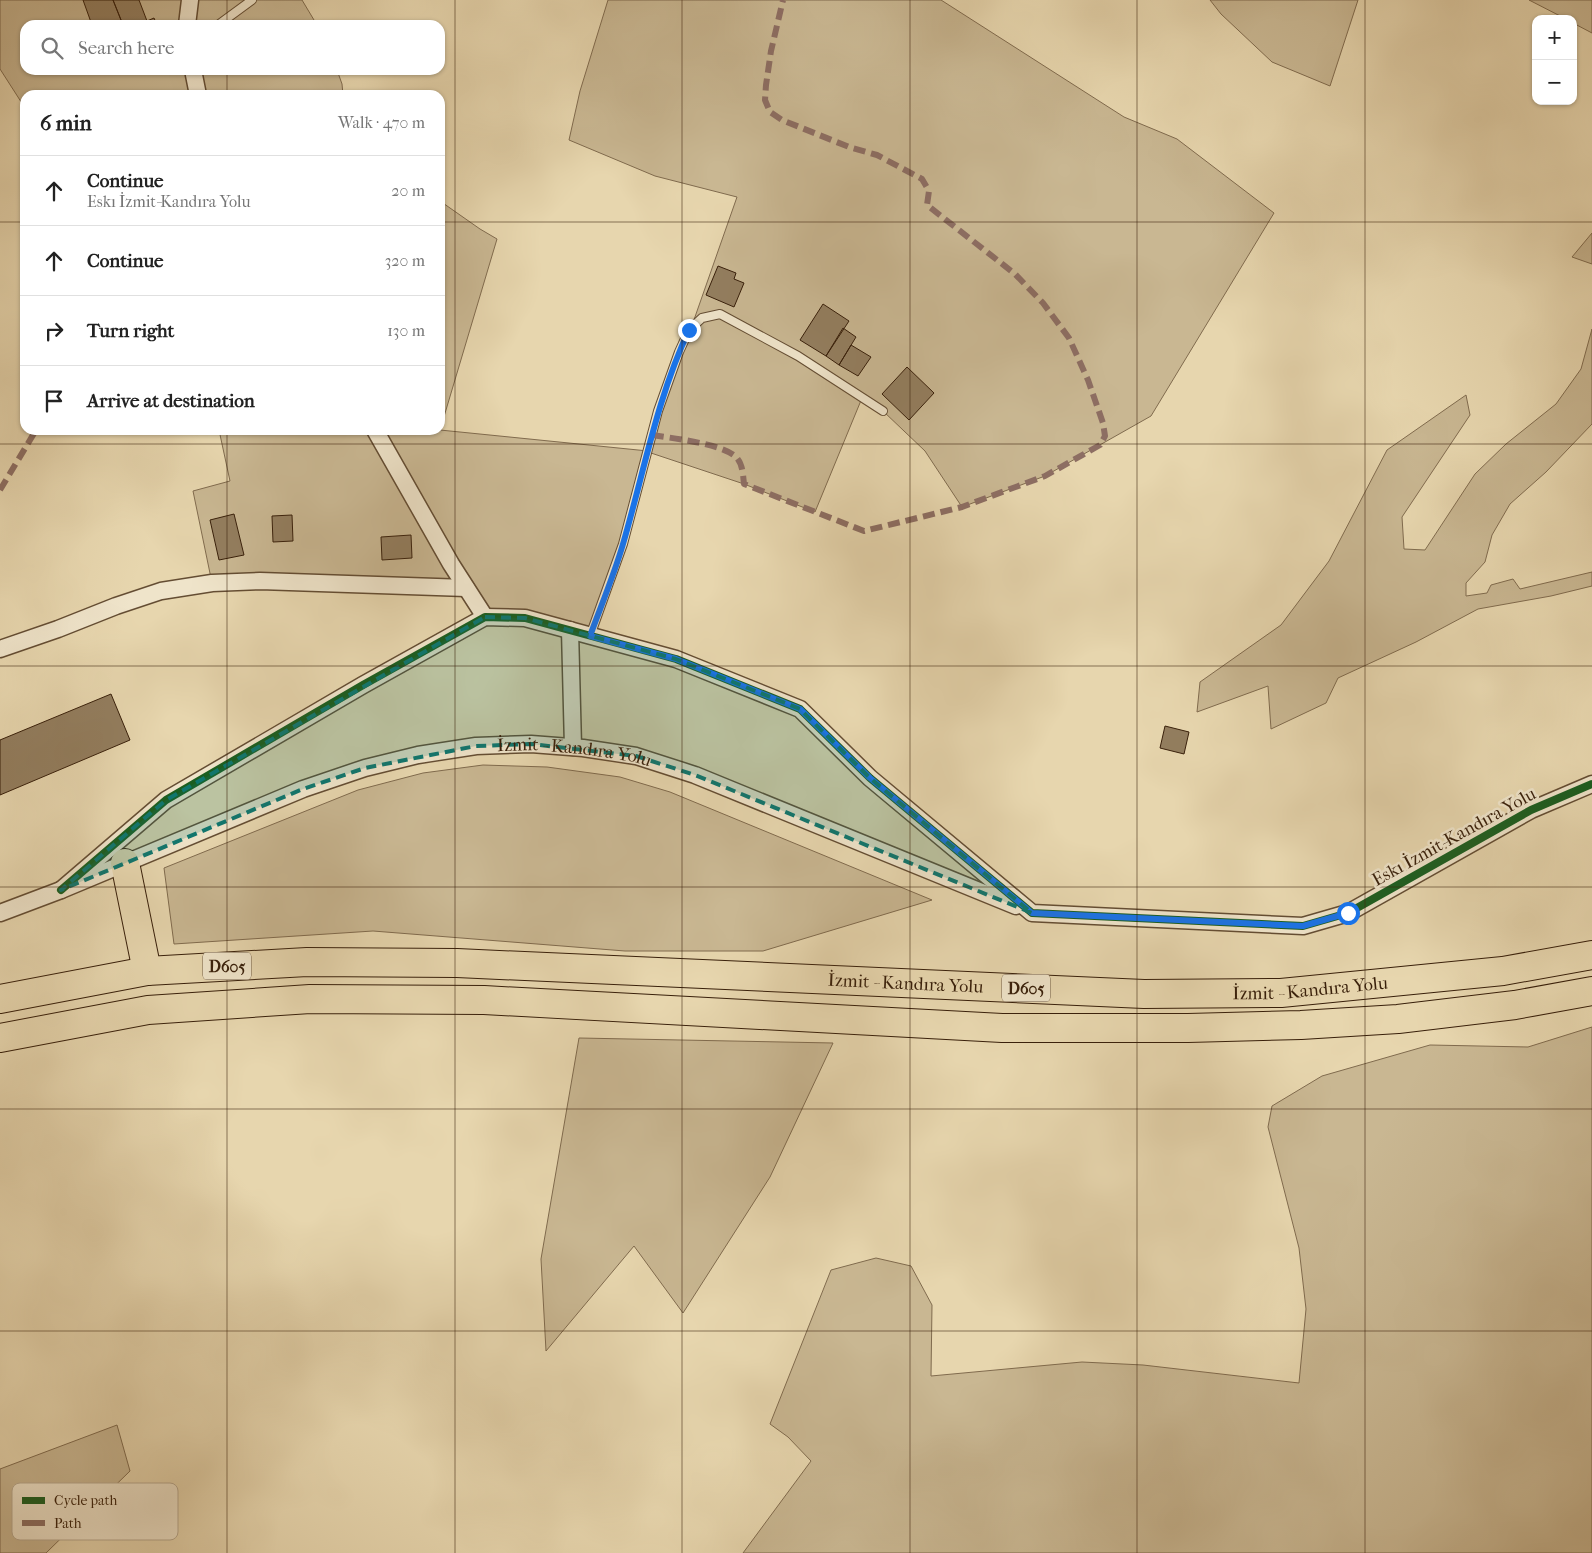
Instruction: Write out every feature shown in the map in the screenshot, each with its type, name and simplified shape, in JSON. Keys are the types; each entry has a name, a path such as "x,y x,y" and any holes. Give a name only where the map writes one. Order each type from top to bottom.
{"highway":[{"path":"125,863 147,971"},
{"name":"İzmit - Kandıra Yolu","path":"147,971 307,962 458,963 1144,994 1281,993 1503,971 1592,955"},
{"name":"D605","path":"0,1000 147,971"},
{"path":"0,1038 148,1010 310,999 484,1000 1002,1028 1188,1028 1301,1025 1398,1019 1498,1007 1592,991"}],"street":[{"path":"188,20 190,0"},
{"path":"194,75 197,90"},
{"path":"378,435 451,564 485,617"},
{"path":"0,649 161,591 212,583 268,581 466,588"},
{"path":"61,890 166,800 363,685 485,617 525,618 676,659 800,709 870,778 1032,913"},
{"path":"570,630 573,747"},
{"name":"İzmit - Kandıra Yolu","path":"0,913 61,890 302,789 365,768 476,746 531,744 573,747 636,756 695,775 1032,913 1303,926"},
{"name":"Eskı İzmit-Kandıra Yolu","path":"1303,926 1348,913 1531,810 1592,784"}],"lane":[{"path":"225,20 252,0"},
{"path":"590,636 623,544 658,412 679,352 689,330 702,318 720,314 798,356 883,411"}],"highlighted area":[{"path":"485,617 525,618 676,659 800,709 870,778 1032,913 695,775 636,756 531,744 476,746 365,768 303,789 61,890 166,800"}],"shaded area":[{"path":"0,0 302,0 314,20 20,20 20,75 339,75 343,90 20,90 20,100 0,69"},
{"path":"608,0 941,0 1124,117 1177,139 1274,213 1151,416 1045,476 962,507 925,451 883,411 862,398 815,512 744,484 648,452 623,544 590,636 485,617 466,588 212,583 193,491 230,481 220,435 445,435 445,431 648,451 737,197 655,176 569,140 580,91"},
{"path":"1210,0 1358,0 1330,86 1272,62 1221,14"},
{"path":"1529,0 1592,0 1592,33 1577,25 1577,15 1558,15"},
{"path":"445,204 497,239 445,413"},
{"path":"1592,233 1592,264 1572,257"},
{"path":"1592,329 1592,424 1546,472 1510,504 1492,535 1485,562 1466,583 1466,596 1487,593 1491,585 1513,579 1520,589 1592,572 1592,586 1551,596 1478,609 1416,642 1338,678 1326,703 1271,729 1268,686 1197,712 1200,682 1281,625 1329,561 1387,450 1466,395 1470,415 1402,517 1404,549 1425,550 1475,474 1506,444 1556,404 1581,369"},
{"path":"483,765 547,767 620,777 670,792 932,900 763,951 625,951 373,931 174,944 164,868 358,790 423,773"},
{"path":"1592,1027 1592,1553 743,1553 811,1461 788,1437 770,1424 831,1270 876,1258 911,1266 932,1305 931,1376 1082,1362 1143,1365 1299,1383 1306,1309 1299,1248 1268,1127 1272,1106 1322,1076 1430,1045 1528,1047"},
{"path":"579,1038 833,1043 770,1177 683,1313 634,1246 546,1351 541,1259"},
{"path":"117,1425 130,1471 118,1483 12,1483 12,1540 59,1540 46,1553 0,1553 0,1469"}],"building":[{"path":"83,0 113,0 121,20 90,20"},
{"path":"113,0 139,0 147,20 121,20"},
{"path":"718,266 736,273 734,279 744,283 734,307 706,295"},
{"path":"823,304 849,321 826,356 800,340"},
{"path":"843,328 856,337 839,365 826,356"},
{"path":"851,345 871,357 858,376 839,365"},
{"path":"907,367 934,393 909,420 882,394"},
{"path":"234,514 244,555 219,560 210,520"},
{"path":"292,515 293,541 273,542 272,516"},
{"path":"411,535 412,558 382,560 381,537"},
{"path":"111,694 130,740 0,795 0,740"},
{"path":"1165,726 1189,732 1184,754 1160,748"}],"marked path":[{"path":"652,435 697,442 731,453 740,464 744,484 864,531 962,507 1045,476 1100,445 1105,436 1103,423 1088,380 1069,338 1043,303 1015,274 927,205 929,191 922,179 877,155 849,147 782,120 770,112 765,100 766,85 771,51 783,0"},
{"path":"0,490 33,435"}],"cycle path":[{"path":"61,890 166,800 363,685 485,617 525,618 676,659 800,709 870,778 1032,913 1303,926 1348,913 1531,810 1592,784"}],"route":[{"path":"689,330 679,352 658,412 623,544 590,636 676,659 800,709 870,778 1032,913 1303,926 1348,913"}]}
